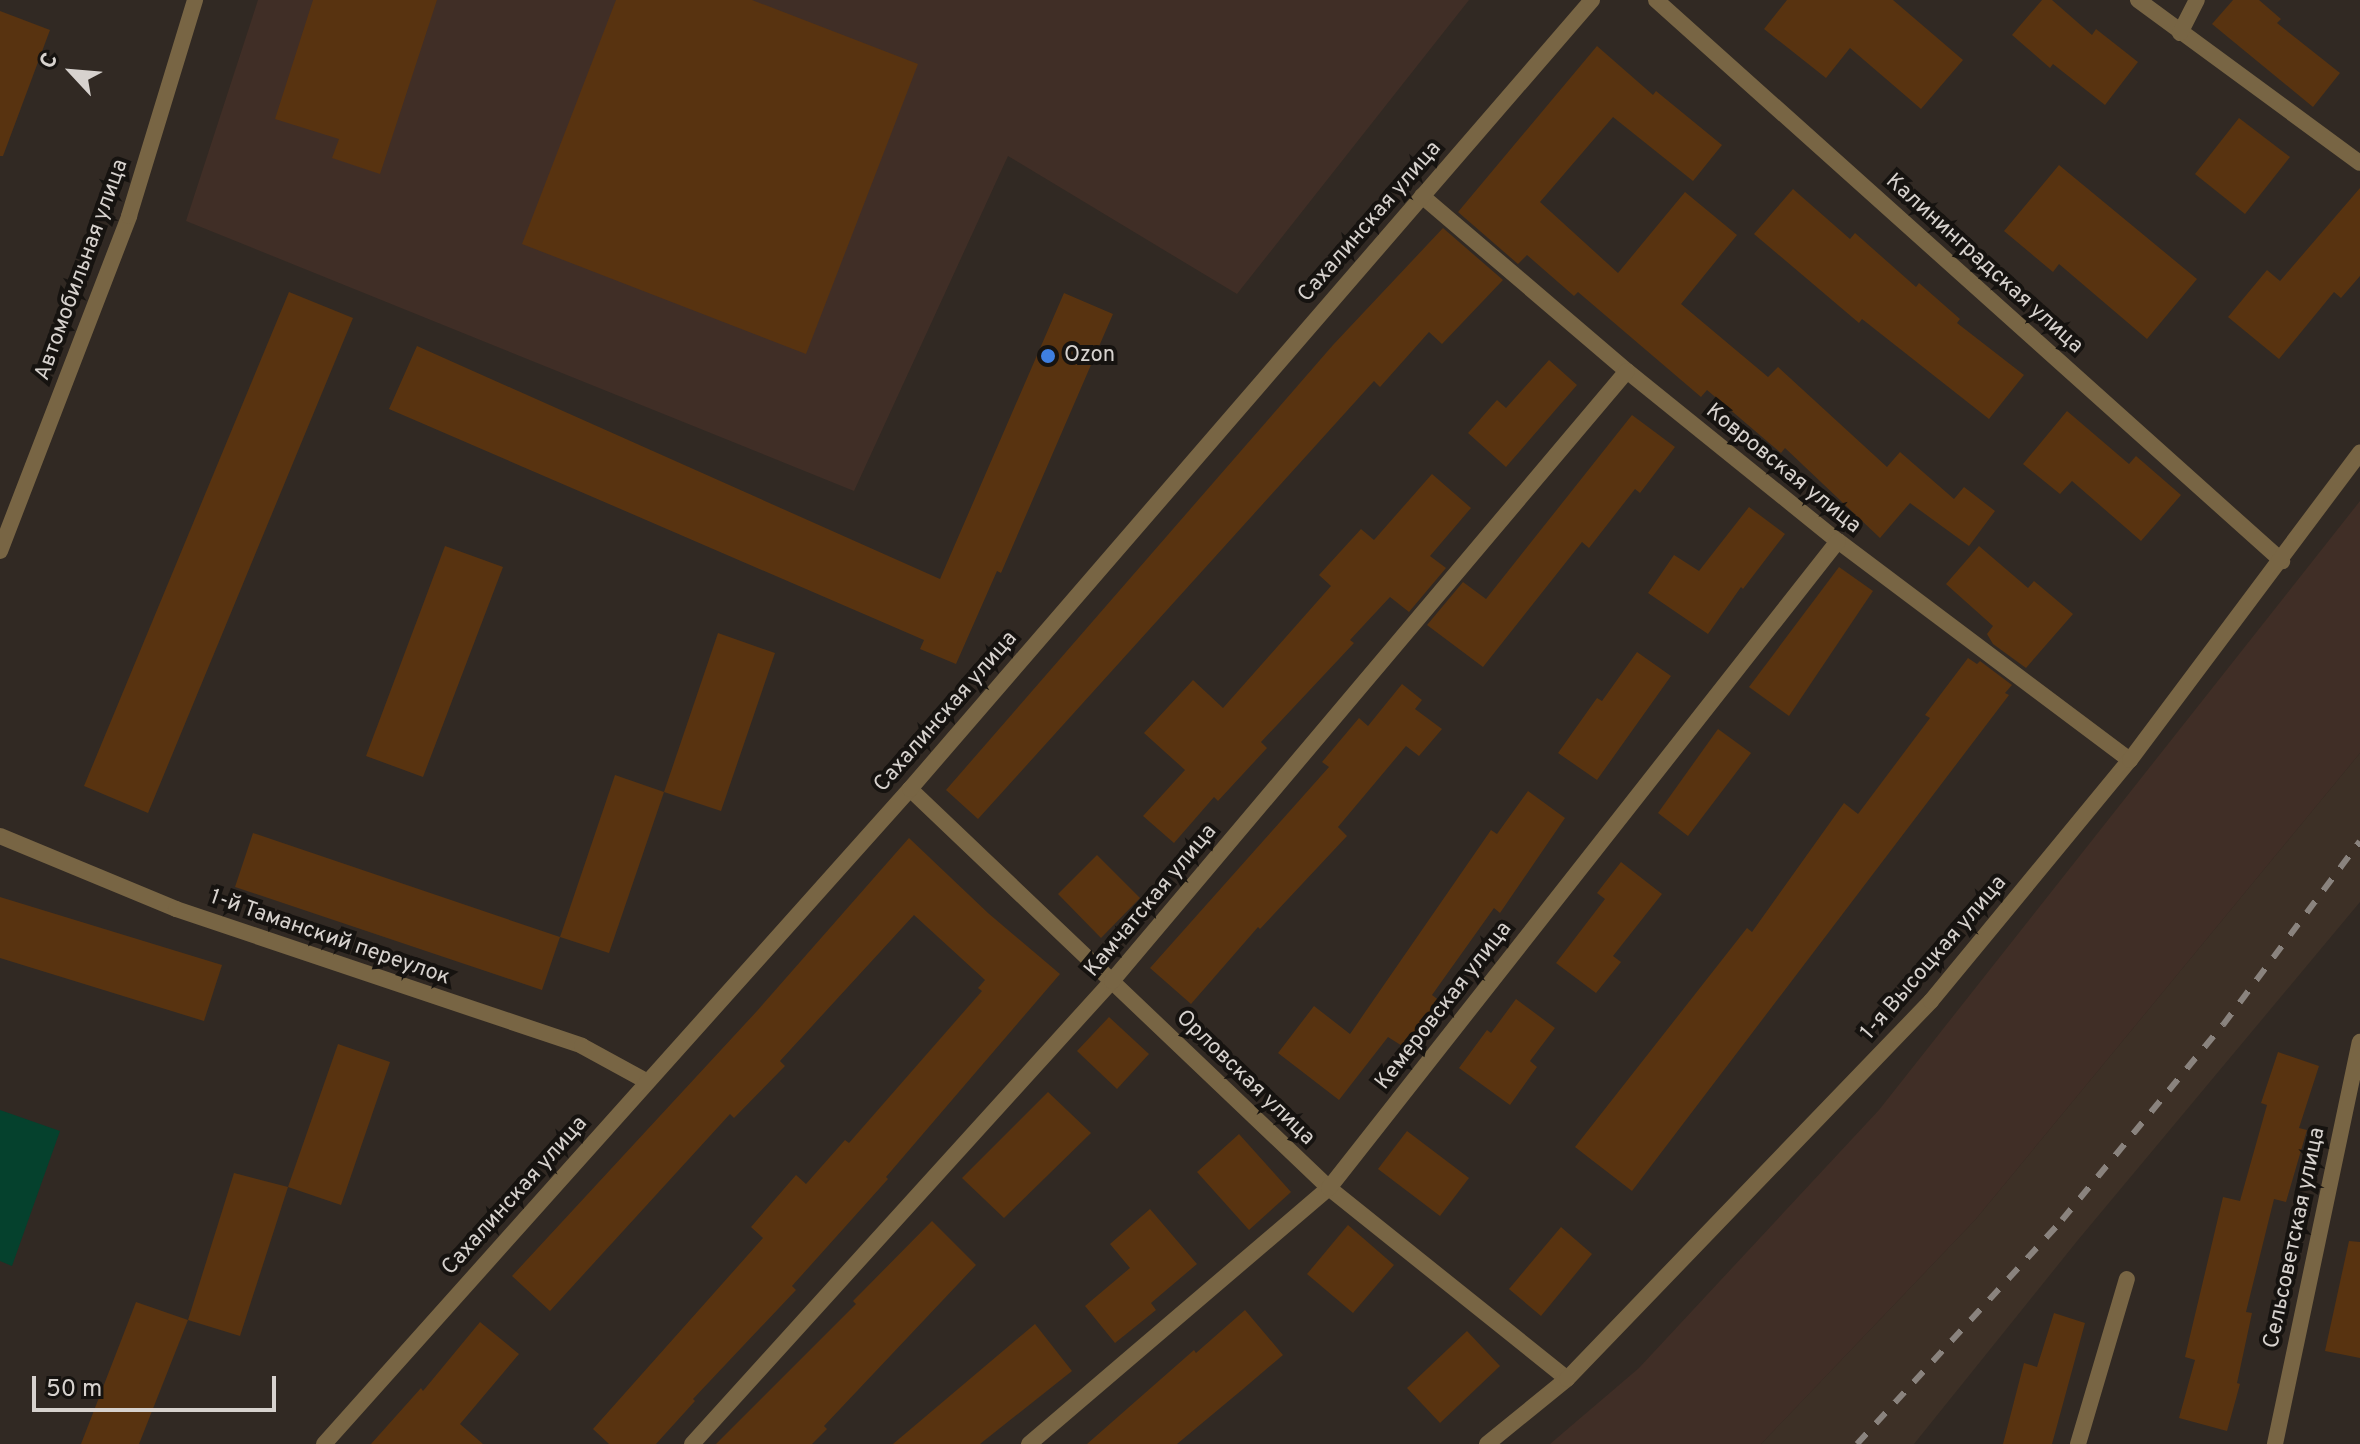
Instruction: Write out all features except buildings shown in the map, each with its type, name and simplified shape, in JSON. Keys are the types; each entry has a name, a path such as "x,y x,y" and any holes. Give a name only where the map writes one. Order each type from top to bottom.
{"street":[{"name":"Автомобильная улица","path":"0,551 129,216 195,0"},
{"name":"Сахалинская улица","path":"324,1444 910,789 1592,0"},
{"name":"Калининградская улица","path":"1656,0 2282,561"},
{"path":"2138,0 2360,163"},
{"path":"2180,33 2197,0"},
{"name":"Ковровская улица","path":"1422,196 1627,371 1838,541 2130,760"},
{"name":"Камчатская улица","path":"692,1444 1112,981 1627,371"},
{"name":"1-я Высоцкая улица","path":"1487,1444 1567,1379 1931,1001 2130,760 2360,453"},
{"name":"Кемеровская улица","path":"1029,1444 1329,1188 1838,541"},
{"name":"Орловская улица","path":"910,789 1329,1188 1567,1379"},
{"name":"1-й Таманский переулок","path":"0,836 176,909 582,1046 646,1081"},
{"name":"Сельсоветская улица","path":"2275,1444 2360,1042"},
{"path":"2078,1444 2127,1279"}],"shaded area":[{"path":"258,0 1469,0 1237,294 1008,156 854,491 186,221"},
{"path":"2360,501 2360,753 1975,1220 1761,1444 1550,1444 1639,1368 1879,1110"},
{"path":"2360,753 2360,902 2078,1240 1914,1444 1761,1444 1975,1220"}],"green space":[{"path":"0,1110 60,1131 12,1266 0,1261"}],"railway":[{"path":"1857,1444 2062,1220 2223,1025 2360,841"}],"place":[{"name":"Ozon","path":"1048,356"}]}
